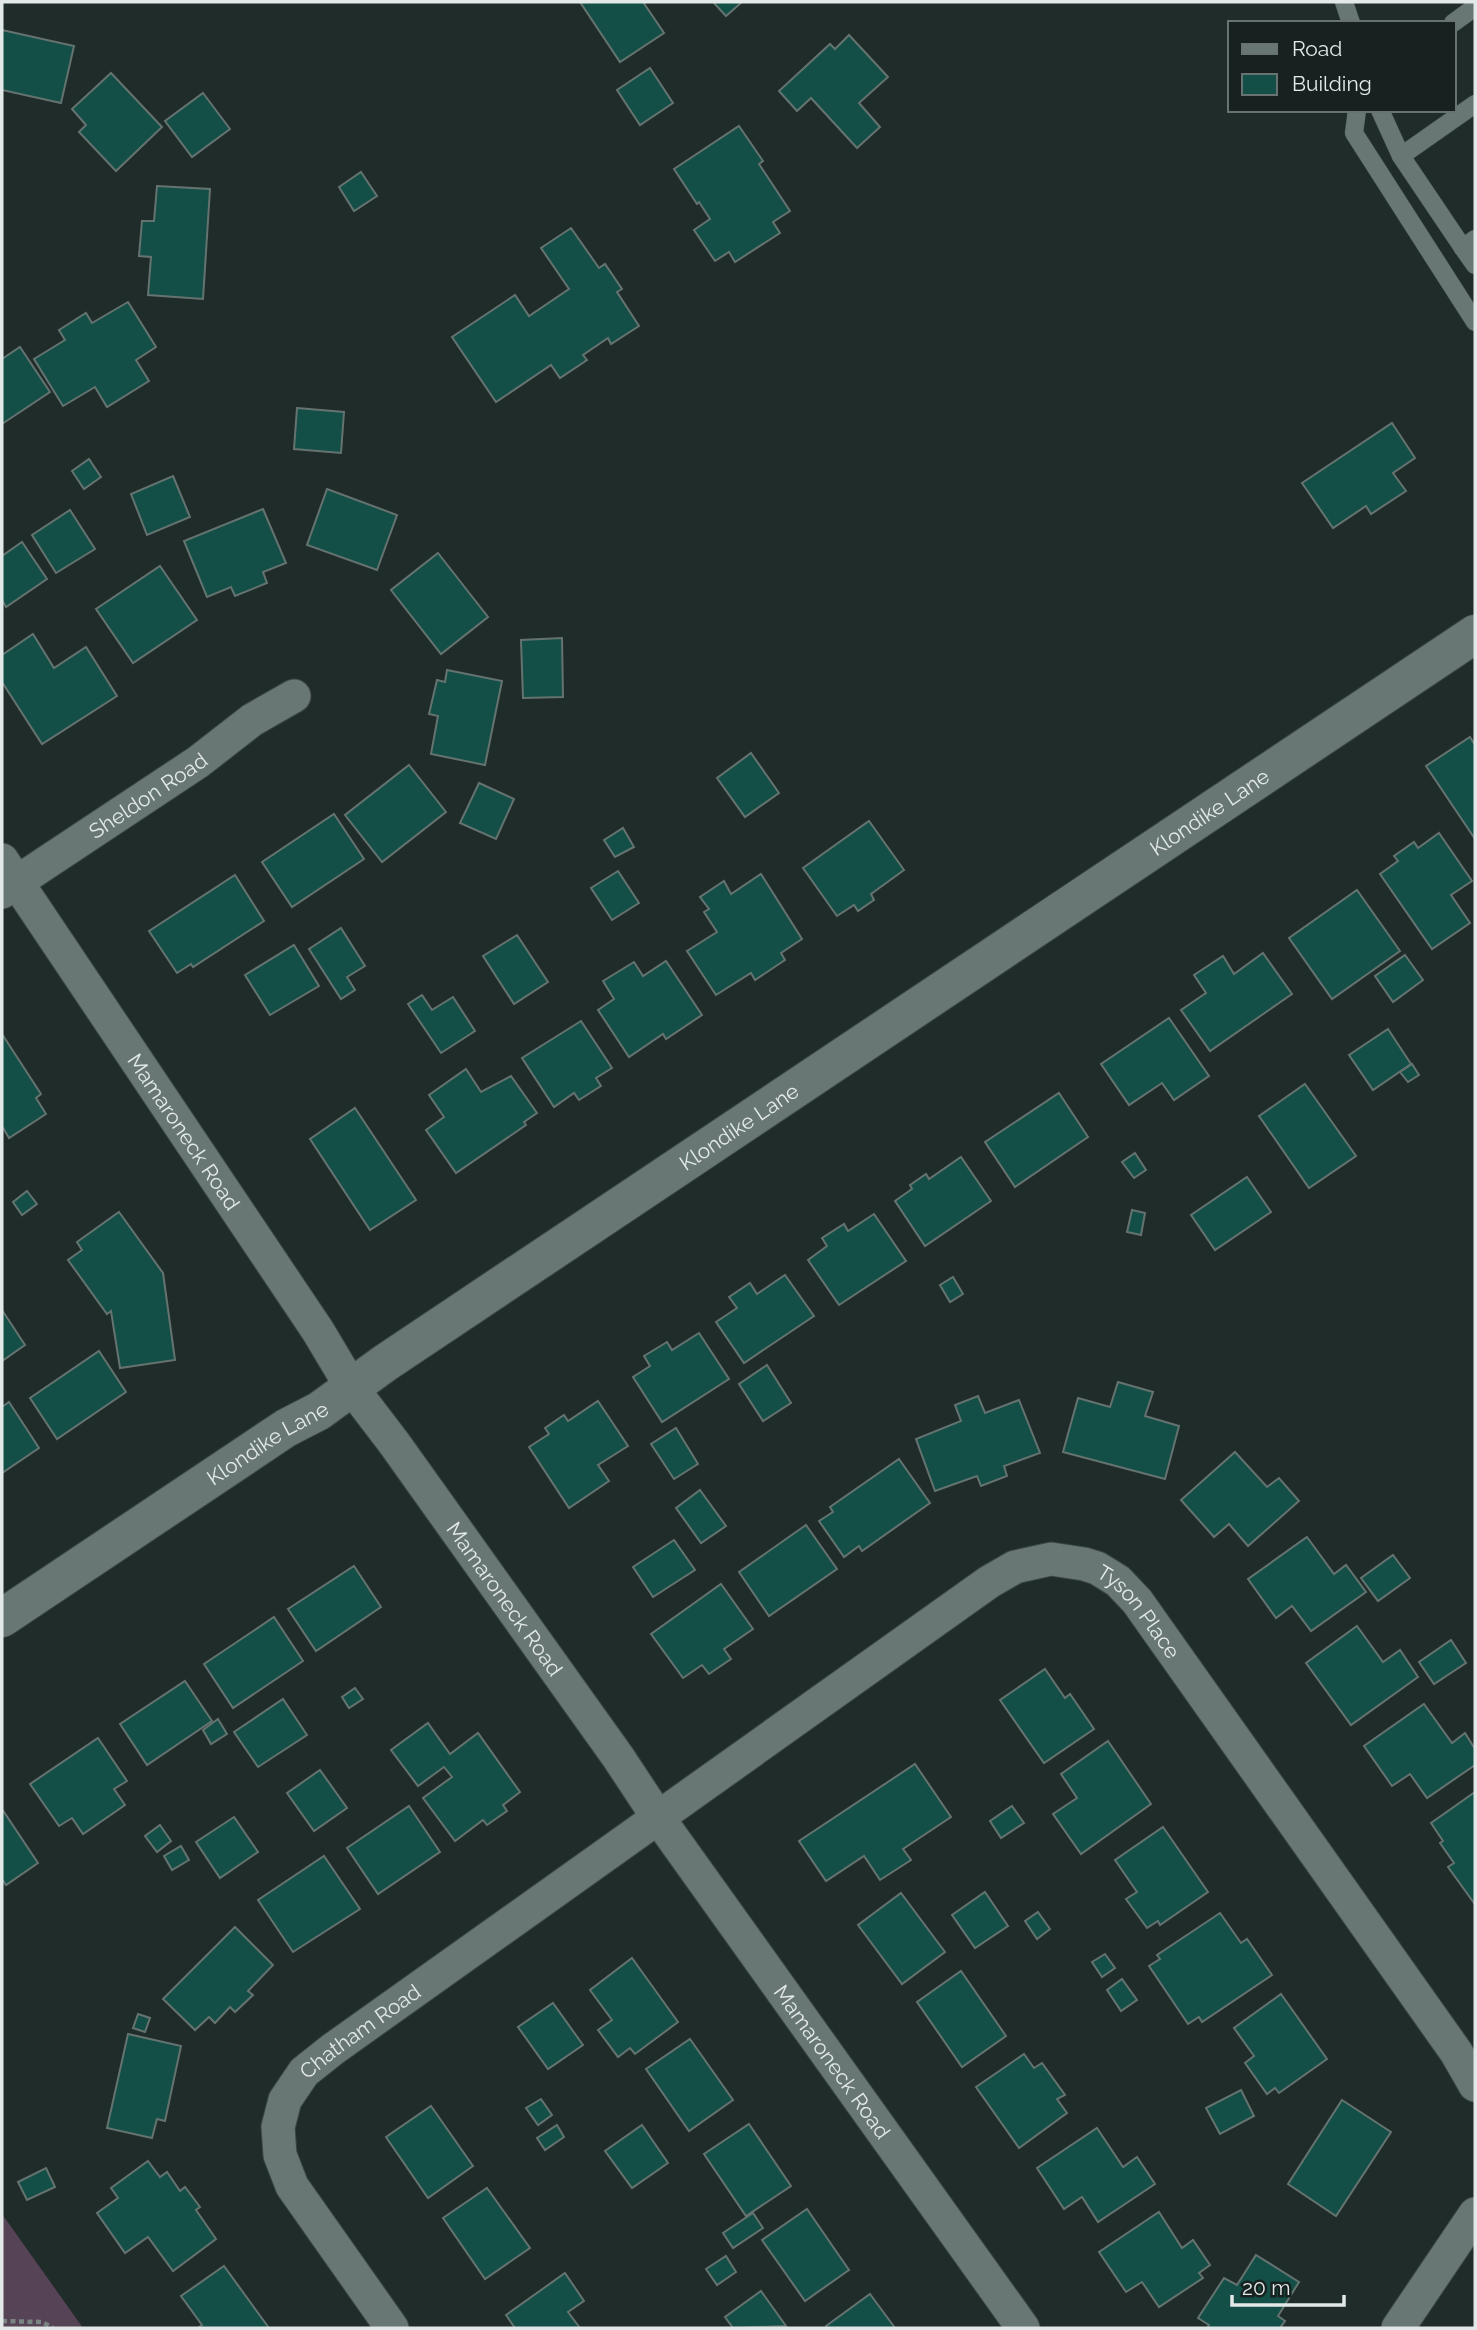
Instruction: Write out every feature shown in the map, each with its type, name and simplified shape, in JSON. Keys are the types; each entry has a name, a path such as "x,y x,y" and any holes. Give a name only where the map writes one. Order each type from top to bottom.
{"street":[{"name":"Klondike Lane","path":"2,1618 286,1428 319,1411 385,1363 1475,634"},
{"name":"Sheldon Road","path":"6,879 198,762 251,720 293,696"},
{"name":"Mamaroneck Road","path":"6,879 318,1331 352,1388 402,1454 1023,2328"},
{"name":"Tyson Place","path":"657,1816 989,1582 1027,1563 1051,1559 1084,1564 1118,1581 1138,1601 1456,2052 1475,2085"},
{"name":"Chatham Road","path":"392,2328 292,2186 279,2155 278,2127 285,2100 304,2072 333,2049 657,1816"},
{"path":"1398,2328 1475,2214"}],"lane":[{"path":"1344,2 1350,21"},
{"path":"1456,21 1475,7"},
{"path":"1401,156 1475,104"},
{"path":"1357,112 1354,133 1475,322"},
{"path":"1381,112 1401,156 1469,243 1475,265"}],"path":[{"path":"2,2321 42,2322 53,2328"}],"shaded area":[{"path":"2,2214 83,2328 2,2328"}],"building":[{"path":"580,2 643,2 664,33 620,62"},
{"path":"713,2 742,2 726,16"},
{"path":"2,30 74,46 61,103 2,90"},
{"path":"849,35 888,77 859,103 880,127 857,148 811,98 797,111 779,91 830,44 835,49"},
{"path":"650,68 673,103 640,125 617,90"},
{"path":"111,73 162,127 116,171 79,132 86,125 72,109"},
{"path":"203,93 230,129 192,157 165,121"},
{"path":"739,126 763,161 759,164 790,211 773,222 780,233 735,262 729,252 715,261 694,230 710,219 674,169"},
{"path":"361,172 377,196 354,211 339,187"},
{"path":"157,186 210,189 203,299 148,295 151,257 139,256 142,221 154,221"},
{"path":"571,228 599,268 605,264 622,289 617,292 639,326 611,344 608,338 583,355 587,360 560,378 551,365 496,402 452,337 515,295 529,316 569,289 541,248"},
{"path":"128,302 156,347 136,360 149,381 107,407 95,387 63,406 34,359 65,340 59,330 86,313 92,323"},
{"path":"20,347 50,392 2,424 2,359"},
{"path":"297,408 344,412 341,453 294,449"},
{"path":"1392,423 1415,458 1393,473 1406,491 1371,514 1366,506 1333,528 1302,483"},
{"path":"89,459 101,477 84,489 72,471"},
{"path":"173,476 190,517 147,535 131,494"},
{"path":"327,489 397,515 377,570 307,545"},
{"path":"263,509 286,563 263,572 267,583 235,596 231,587 207,597 184,541"},
{"path":"70,510 95,549 56,573 32,535"},
{"path":"22,542 47,579 6,607 2,600 2,556"},
{"path":"438,553 488,617 441,654 391,590"},
{"path":"160,566 197,620 133,663 96,609"},
{"path":"33,634 54,668 86,647 117,696 42,744 2,682 2,655"},
{"path":"562,638 563,697 523,698 521,640"},
{"path":"447,670 502,681 485,765 431,754 438,716 429,714 437,680 445,682"},
{"path":"1470,737 1475,745 1475,839 1426,766"},
{"path":"751,753 779,793 745,817 717,778"},
{"path":"409,765 446,812 382,862 345,815"},
{"path":"479,783 514,799 496,839 460,823"},
{"path":"334,814 364,859 292,907 262,862"},
{"path":"869,821 904,870 871,894 874,900 858,911 854,905 837,916 803,868"},
{"path":"623,828 634,847 615,857 604,840"},
{"path":"1439,833 1472,881 1451,895 1470,923 1432,949 1380,874 1398,861 1394,856 1414,842 1418,848"},
{"path":"618,871 639,903 612,920 591,888"},
{"path":"761,874 802,939 781,953 785,960 755,980 751,973 716,995 687,951 717,932 704,912 709,909 700,897 724,881 731,894"},
{"path":"235,875 264,921 193,967 191,964 177,973 149,931"},
{"path":"1357,890 1400,951 1332,999 1289,938"},
{"path":"341,928 365,966 347,977 355,990 341,999 309,949"},
{"path":"517,935 548,982 514,1004 483,956"},
{"path":"294,945 319,986 270,1015 245,975"},
{"path":"1263,953 1292,994 1210,1051 1181,1010 1206,993 1194,975 1223,956 1234,974"},
{"path":"1405,955 1423,980 1393,1002 1375,976"},
{"path":"666,961 702,1015 666,1039 663,1034 629,1057 598,1010 614,999 603,981 634,962 643,976"},
{"path":"422,995 432,1010 453,997 475,1031 441,1053 408,1004"},
{"path":"1169,1018 1209,1076 1174,1100 1162,1083 1129,1105 1101,1064"},
{"path":"581,1021 612,1068 596,1078 601,1086 579,1100 574,1093 554,1107 522,1058"},
{"path":"1388,1029 1411,1064 1373,1090 1349,1055"},
{"path":"2,1034 41,1094 36,1098 46,1114 9,1138 2,1126"},
{"path":"1412,1064 1419,1075 1408,1082 1400,1072"},
{"path":"466,1069 481,1092 511,1076 537,1113 524,1122 526,1125 456,1173 426,1130 444,1117 429,1095"},
{"path":"1305,1084 1356,1156 1309,1188 1259,1116"},
{"path":"1059,1093 1088,1137 1015,1187 985,1142"},
{"path":"355,1108 416,1200 370,1230 310,1139"},
{"path":"1135,1153 1146,1170 1134,1178 1122,1162"},
{"path":"961,1157 991,1201 925,1246 895,1201 912,1189 910,1185 926,1174 929,1179"},
{"path":"1247,1177 1271,1212 1215,1250 1191,1215"},
{"path":"27,1191 37,1204 22,1215 13,1202"},
{"path":"1132,1210 1145,1213 1141,1235 1127,1232"},
{"path":"119,1212 163,1273 175,1360 120,1368 111,1311 107,1314 68,1260 82,1250 77,1242"},
{"path":"874,1214 906,1261 839,1305 808,1260 827,1246 822,1238 844,1224 848,1231"},
{"path":"785,1275 814,1316 744,1363 716,1322 737,1308 729,1297 750,1283 757,1294"},
{"path":"953,1277 963,1294 950,1302 940,1285"},
{"path":"2,1310 25,1345 2,1361"},
{"path":"699,1333 729,1379 662,1422 633,1377 650,1366 644,1356 667,1342 672,1350"},
{"path":"99,1351 126,1392 57,1439 30,1398"},
{"path":"767,1365 791,1403 763,1421 739,1384"},
{"path":"1118,1382 1153,1392 1145,1416 1179,1426 1165,1479 1063,1452 1078,1398 1110,1407"},
{"path":"978,1396 985,1413 1019,1400 1040,1453 1004,1466 1007,1476 981,1486 977,1476 935,1491 916,1439 961,1421 955,1405"},
{"path":"598,1401 628,1446 598,1465 609,1481 569,1508 529,1447 549,1434 545,1428 564,1415 568,1421"},
{"path":"9,1402 39,1448 2,1473 2,1407"},
{"path":"676,1428 698,1464 674,1479 651,1444"},
{"path":"1235,1452 1267,1487 1279,1478 1299,1501 1248,1546 1229,1524 1214,1537 1181,1500"},
{"path":"899,1459 930,1503 862,1551 859,1546 844,1557 819,1521 833,1512 830,1507"},
{"path":"700,1490 726,1526 701,1543 676,1508"},
{"path":"806,1525 837,1569 769,1616 739,1572"},
{"path":"1307,1537 1334,1574 1346,1565 1366,1592 1311,1631 1292,1606 1276,1618 1248,1579"},
{"path":"674,1540 695,1570 653,1597 633,1567"},
{"path":"1393,1555 1410,1578 1378,1601 1361,1578"},
{"path":"354,1566 381,1607 316,1651 288,1609"},
{"path":"721,1584 753,1629 724,1649 731,1659 709,1674 702,1665 683,1678 651,1634"},
{"path":"274,1617 303,1661 233,1708 204,1664"},
{"path":"1357,1626 1383,1662 1400,1650 1418,1677 1351,1725 1306,1663"},
{"path":"1451,1640 1466,1663 1434,1684 1419,1662"},
{"path":"1045,1669 1065,1698 1070,1694 1094,1729 1044,1763 1000,1700"},
{"path":"185,1681 212,1721 147,1765 120,1724"},
{"path":"355,1688 363,1699 349,1708 342,1697"},
{"path":"283,1699 307,1735 258,1767 234,1732"},
{"path":"1424,1704 1452,1743 1465,1733 1475,1749 1475,1765 1427,1798 1410,1774 1392,1786 1364,1746"},
{"path":"218,1719 227,1734 211,1744 203,1730"},
{"path":"428,1723 450,1754 478,1733 520,1792 503,1805 507,1811 487,1825 483,1820 455,1841 423,1798 452,1777 444,1767 418,1786 391,1750"},
{"path":"98,1738 127,1781 114,1789 125,1805 83,1834 72,1818 59,1826 30,1784"},
{"path":"1108,1741 1151,1804 1081,1854 1053,1814 1077,1798 1061,1774"},
{"path":"915,1764 951,1817 903,1849 911,1860 880,1880 864,1856 826,1881 799,1841"},
{"path":"320,1770 347,1808 314,1831 287,1793"},
{"path":"1475,1792 1474,1903 1448,1867 1454,1863 1440,1843 1443,1841 1431,1823"},
{"path":"409,1806 440,1852 378,1894 347,1848"},
{"path":"1012,1806 1024,1823 1001,1838 990,1821"},
{"path":"2,1809 38,1863 6,1885 2,1879"},
{"path":"234,1817 258,1852 220,1878 196,1842"},
{"path":"160,1825 171,1841 157,1852 145,1836"},
{"path":"1163,1827 1208,1892 1160,1925 1158,1921 1147,1928 1126,1899 1137,1892 1115,1860"},
{"path":"181,1846 189,1860 172,1870 164,1856"},
{"path":"324,1856 360,1909 293,1952 258,1900"},
{"path":"985,1892 1008,1926 975,1948 952,1915"},
{"path":"901,1893 945,1952 902,1984 858,1925"},
{"path":"1038,1912 1050,1929 1037,1939 1025,1921"},
{"path":"1220,1913 1241,1943 1247,1939 1272,1975 1202,2022 1199,2017 1188,2024 1149,1966 1160,1959 1157,1955"},
{"path":"235,1927 273,1965 248,1991 253,1995 235,2012 230,2007 215,2023 209,2017 195,2030 163,1999"},
{"path":"1105,1954 1115,1968 1102,1977 1092,1962"},
{"path":"632,1958 678,2022 635,2054 630,2048 618,2057 598,2030 612,2020 590,1990"},
{"path":"961,1971 1006,2036 962,2067 917,2002"},
{"path":"1122,1979 1137,2000 1121,2011 1107,1990"},
{"path":"1281,1994 1327,2059 1279,2093 1275,2088 1267,2094 1245,2063 1254,2056 1234,2028"},
{"path":"553,2003 583,2045 548,2069 518,2027"},
{"path":"138,2014 150,2018 145,2032 133,2028"},
{"path":"128,2034 181,2046 165,2121 157,2119 152,2138 107,2128"},
{"path":"690,2039 733,2100 689,2131 646,2069"},
{"path":"1024,2054 1034,2068 1042,2063 1065,2095 1057,2099 1067,2113 1019,2148 976,2087"},
{"path":"1241,2090 1254,2116 1220,2134 1206,2108"},
{"path":"541,2099 552,2115 538,2125 526,2108"},
{"path":"1342,2100 1391,2132 1336,2216 1288,2184"},
{"path":"431,2106 473,2166 428,2198 386,2137"},
{"path":"749,2124 791,2186 746,2216 704,2154"},
{"path":"557,2125 564,2137 545,2150 537,2138"},
{"path":"642,2125 668,2163 632,2188 605,2151"},
{"path":"1097,2128 1123,2167 1137,2157 1155,2184 1098,2222 1082,2197 1064,2209 1037,2168"},
{"path":"148,2161 160,2177 167,2172 180,2191 185,2187 200,2207 196,2210 216,2239 173,2271 148,2237 125,2253 97,2213 118,2198 111,2188"},
{"path":"46,2168 55,2187 27,2200 18,2182"},
{"path":"487,2188 530,2248 485,2279 443,2218"},
{"path":"807,2209 849,2270 805,2301 762,2240"},
{"path":"1159,2212 1182,2248 1193,2240 1210,2265 1199,2273 1203,2278 1159,2307 1142,2282 1126,2292 1099,2252"},
{"path":"753,2213 763,2228 733,2248 723,2233"},
{"path":"1256,2255 1299,2282 1278,2316 1285,2321 1280,2328 1207,2328 1209,2325 1198,2318 1224,2278 1237,2285"},
{"path":"726,2256 736,2272 717,2285 706,2269"},
{"path":"224,2266 269,2328 198,2328 202,2325 181,2296"},
{"path":"565,2273 584,2301 568,2312 580,2328 515,2328 506,2315"},
{"path":"761,2291 786,2326 733,2328 725,2317"},
{"path":"870,2294 895,2328 827,2328 826,2326"}]}
